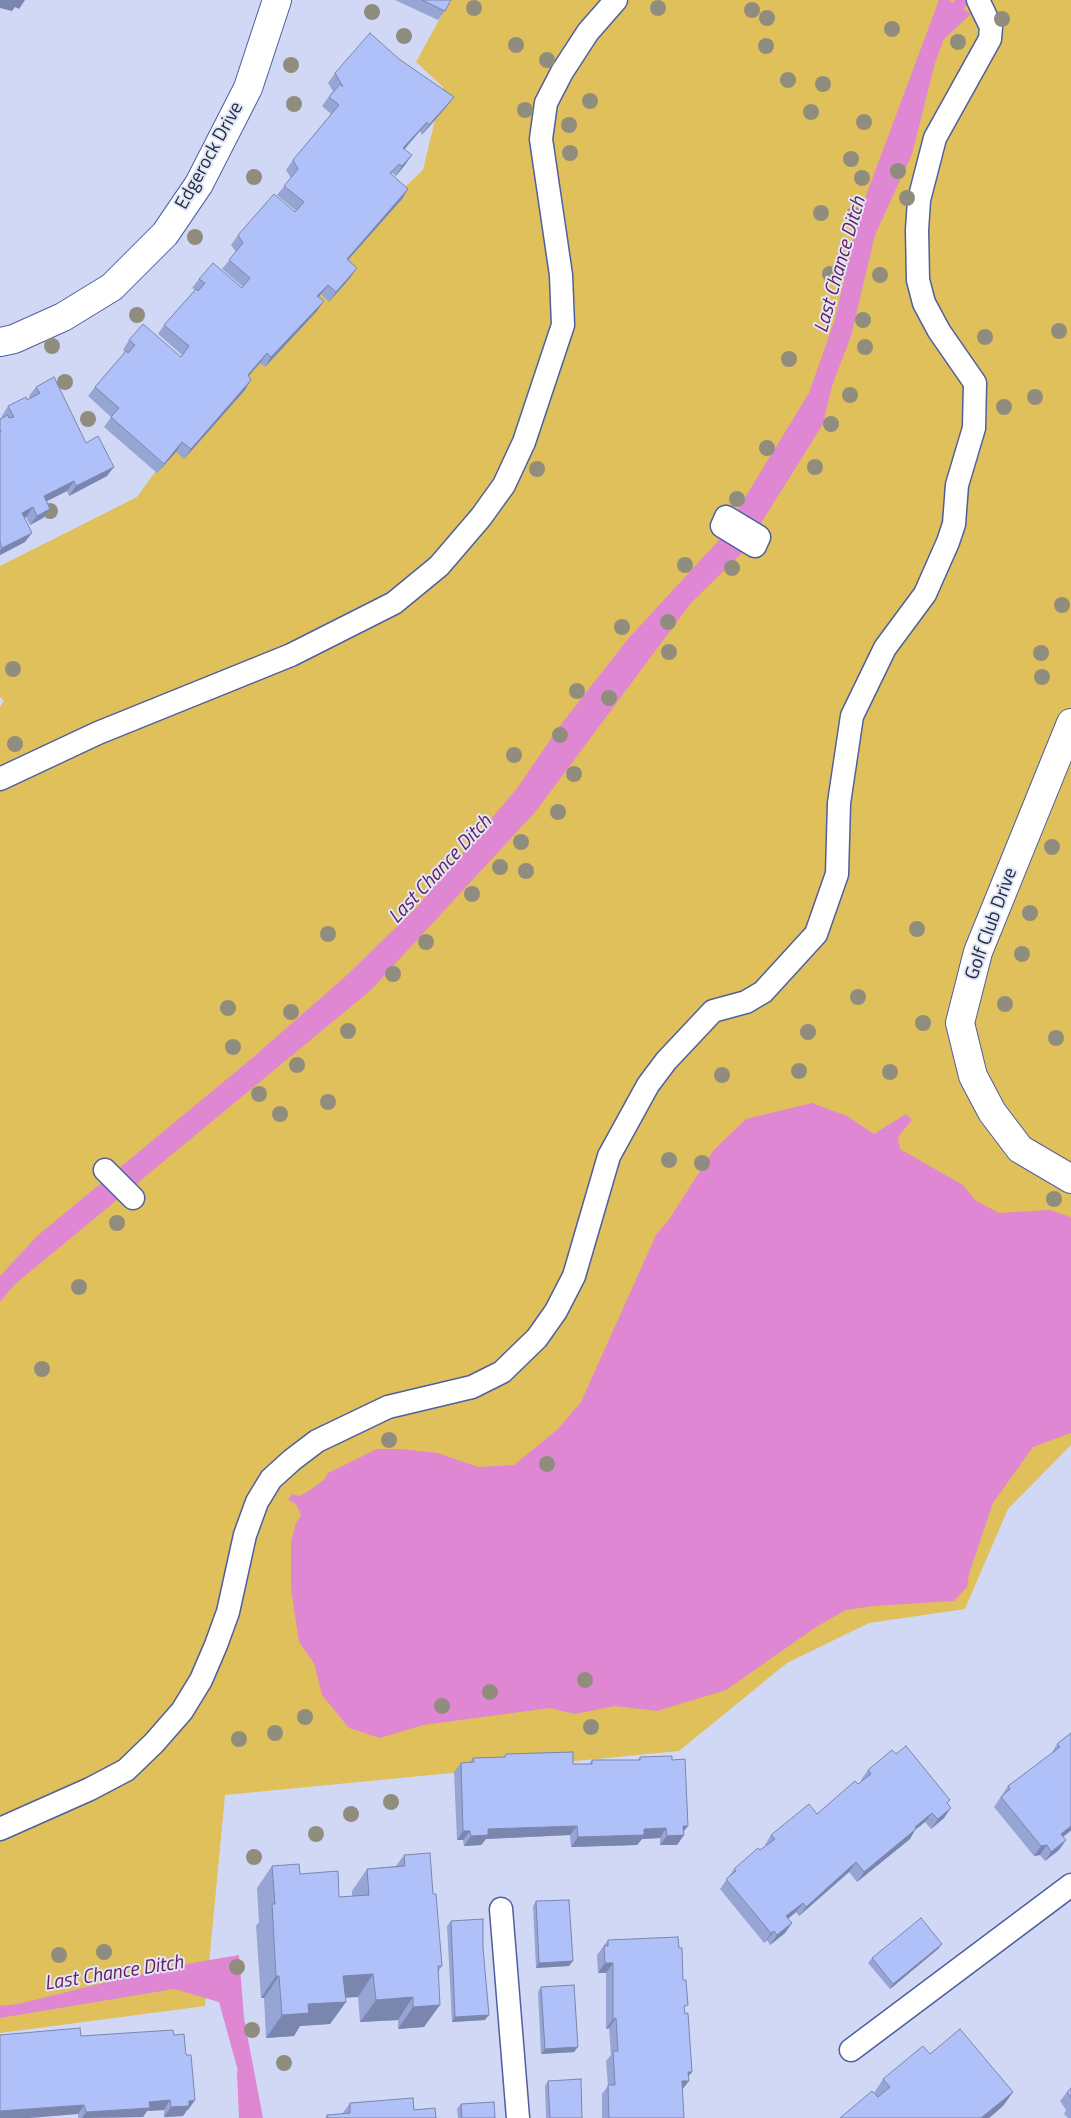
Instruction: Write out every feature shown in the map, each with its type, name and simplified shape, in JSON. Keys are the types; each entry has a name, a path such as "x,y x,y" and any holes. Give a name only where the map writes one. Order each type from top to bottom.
{"street":[{"name":"Edgerock Drive","path":"0,342 14,339 63,317 112,287 165,234 199,184 248,88 277,0"},
{"name":"Golf Club Drive","path":"1071,723 978,952 960,1023 973,1076 992,1112 1020,1149 1071,1180"}],"lane":[{"path":"0,779 98,733 291,655 394,603 439,566 481,517 504,485 524,442 563,325 560,266 542,139 546,103 562,72 583,40 616,0"},
{"path":"0,1829 70,1799 126,1770 182,1711 201,1680 216,1645 228,1612 245,1535 257,1502 271,1479 317,1441 388,1407 472,1387 495,1376 502,1372 537,1338 556,1311 574,1276 610,1156 648,1085 666,1061 713,1011 746,1002 763,992 816,934 836,874 839,803 852,716 861,694 885,648 925,594 948,542 954,524 956,485 974,428 975,383 939,331 924,303 918,280 917,230 919,200 936,138 990,39 991,27 979,2"},
{"path":"105,1170 133,1198"},
{"path":"851,2050 1071,1885"},
{"path":"501,1909 518,2118"}],"shaded area":[{"path":"450,0 1071,0 1071,1445 1008,1509 965,1609 869,1623 787,1663 679,1751 225,1795 205,2006 0,2033 0,707 4,701 0,697 0,566 137,497 184,432 355,234 423,170 443,87 416,62"},
{"path":"939,0 949,0 971,14 944,39 935,63 912,154 875,235 851,336 832,386 823,424 743,552 691,603 536,811 371,990 14,1285 0,1302 0,1276 37,1236 250,1060 347,975 417,907 518,787 559,727 628,639 719,540 809,393 835,319 859,214"},
{"path":"812,1103 847,1116 874,1134 906,1114 912,1120 898,1137 900,1149 963,1185 975,1200 999,1213 1049,1210 1071,1217 1071,1433 1033,1447 993,1503 969,1574 967,1587 954,1601 873,1606 846,1610 816,1627 726,1690 657,1711 615,1706 575,1714 550,1708 423,1725 380,1738 349,1728 322,1695 314,1663 299,1642 291,1588 291,1541 296,1523 301,1515 296,1504 288,1500 292,1494 299,1496 307,1492 324,1480 328,1473 377,1449 400,1449 438,1453 478,1467 514,1465 558,1429 581,1402 656,1235 668,1221 713,1151 746,1119"},
{"path":"239,1955 244,2018 263,2118 251,2118 219,2002 174,1989 0,2018 0,2006 18,2004 169,1967"}],"building":[{"path":"422,0 451,0 445,11"},
{"path":"370,33 399,59 454,97 429,125 427,122 403,148 412,155 402,166 399,164 390,173 408,189 347,259 357,268 336,292 328,285 317,296 324,301 271,357 267,353 248,375 251,380 191,449 182,442 164,464 111,417 119,408 95,387 126,351 128,353 135,345 129,340 143,324 181,357 189,346 164,325 196,289 198,291 205,283 199,279 213,263 242,288 250,278 229,260 243,243 238,235 274,194 295,212 304,202 284,186 298,169 293,160 339,105 329,97 340,84 343,87 335,73"},
{"path":"54,377 86,443 98,436 114,467 76,486 74,481 44,496 50,509 37,516 33,507 22,513 32,533 2,548 0,542 0,419 8,415 9,418 14,417 8,406 26,397 27,400 40,393 36,387"},
{"path":"1071,1733 1071,1826 1061,1834 1066,1840 1051,1852 1047,1845 1041,1846 1001,1797 1010,1789 1008,1786 1060,1747 1057,1744"},
{"path":"906,1746 950,1800 947,1803 951,1808 938,1819 932,1813 915,1827 916,1829 864,1872 856,1862 806,1907 803,1903 786,1916 792,1923 777,1935 774,1931 771,1933 726,1879 736,1871 734,1869 758,1848 760,1850 775,1839 771,1835 809,1804 817,1814 855,1781 858,1784 871,1774 868,1770 892,1750 896,1754"},
{"path":"573,1752 573,1764 592,1764 592,1760 640,1760 640,1757 672,1756 672,1760 685,1759 688,1826 683,1826 684,1835 667,1836 666,1828 644,1829 644,1835 578,1837 577,1826 488,1829 488,1835 471,1836 470,1831 463,1831 461,1763 474,1762 473,1758 505,1757 506,1754"},
{"path":"430,1853 433,1894 436,1894 442,1966 438,1966 440,2005 413,2007 413,1997 376,2000 373,1974 343,1976 346,2002 308,2004 309,2013 282,2015 279,1976 276,1976 272,1904 275,1904 272,1866 299,1864 300,1874 338,1871 339,1897 369,1895 367,1869 405,1866 404,1855"},
{"path":"569,1900 573,1961 539,1963 536,1901"},
{"path":"921,1918 942,1944 893,1984 872,1958"},
{"path":"483,1919 483,1948 489,2015 455,2017 451,1921"},
{"path":"678,1937 679,1948 682,1948 683,1980 686,1980 688,2005 684,2006 685,2014 688,2013 692,2072 688,2072 689,2081 682,2081 684,2118 609,2118 608,2085 615,2085 613,2051 618,2051 616,2018 613,2019 613,1963 605,1963 604,1946 608,1946 608,1940"},
{"path":"574,1985 578,2047 545,2049 541,1987"},
{"path":"80,2028 81,2036 173,2030 174,2035 184,2034 186,2055 191,2055 195,2100 189,2101 189,2106 171,2107 170,2100 149,2102 150,2108 86,2112 84,2105 0,2111 0,2035"},
{"path":"960,2029 1013,2092 981,2118 840,2118 872,2091 878,2097 890,2087 883,2079 923,2046 930,2054"},
{"path":"581,2079 582,2118 550,2118 548,2081"},
{"path":"1071,2088 1071,2098 1067,2092"},
{"path":"413,2098 414,2110 435,2108 436,2118 328,2118 327,2115 350,2113 350,2103"},
{"path":"494,2102 495,2118 462,2118 461,2104"}],"waterway":[{"name":"Last Chance Ditch","path":"949,18 963,0"},
{"name":"Last Chance Ditch","path":"243,2073 245,2118"}]}
